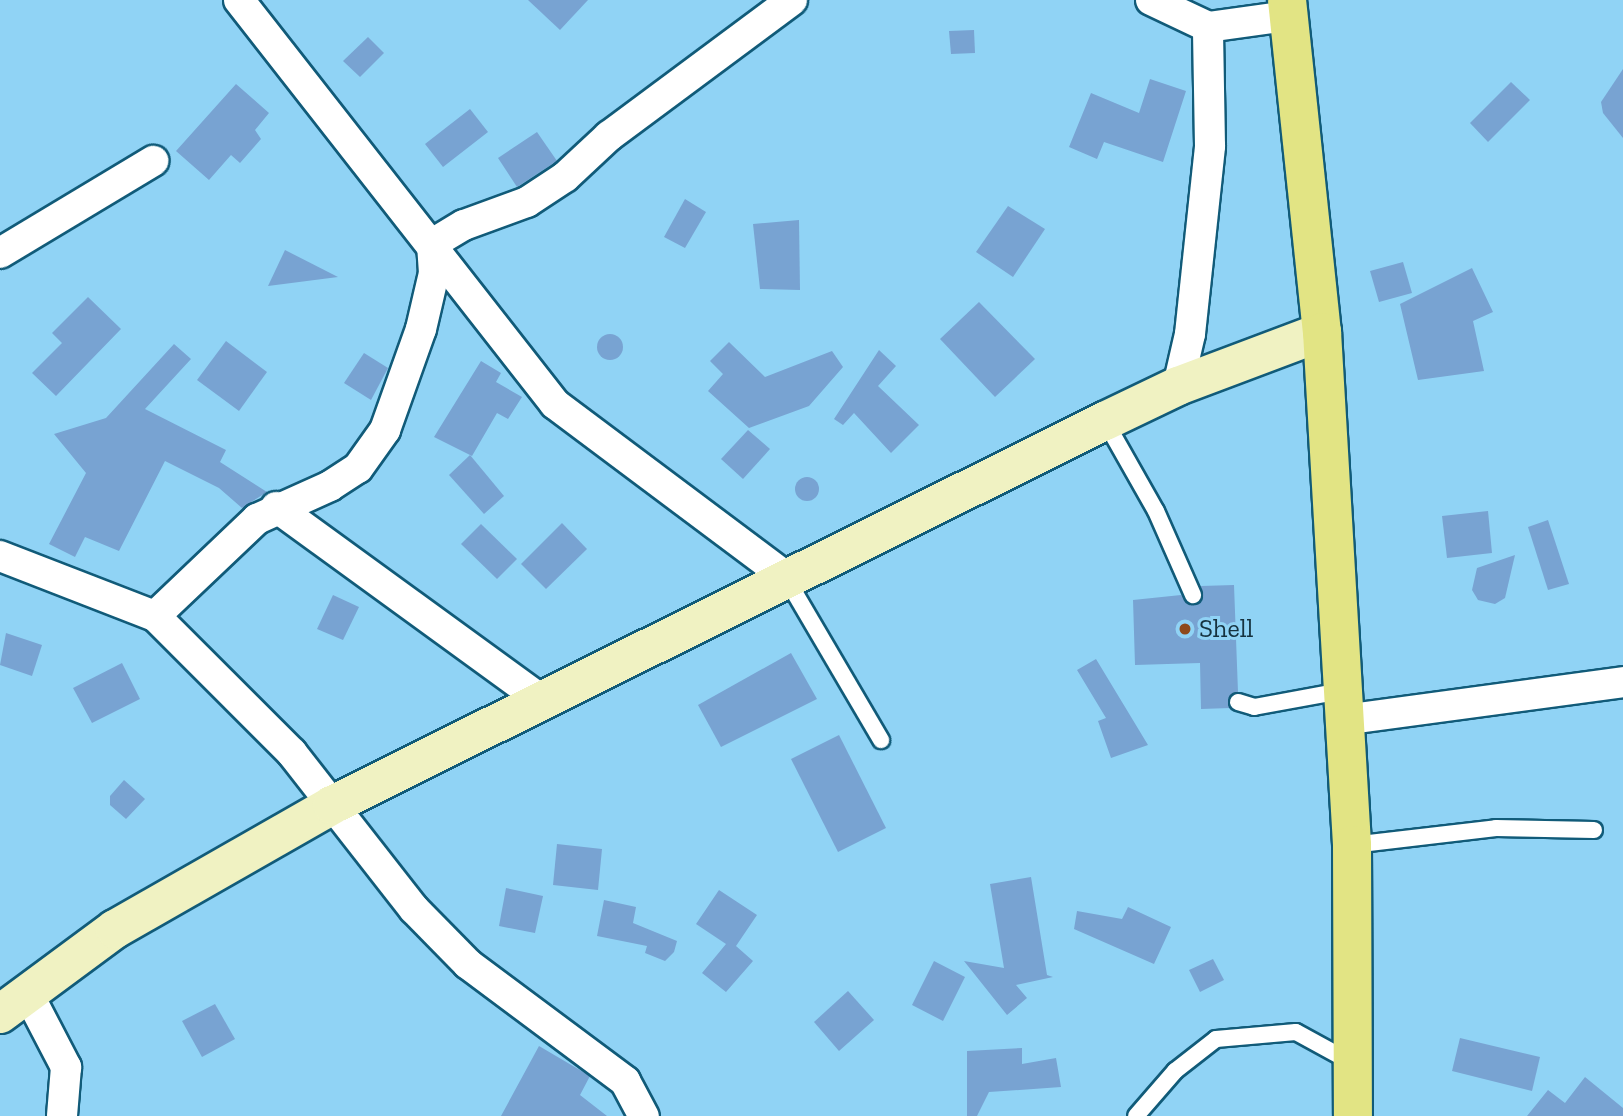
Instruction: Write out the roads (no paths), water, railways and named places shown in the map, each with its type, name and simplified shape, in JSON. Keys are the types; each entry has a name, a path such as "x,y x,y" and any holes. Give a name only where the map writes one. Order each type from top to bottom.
{"main road":[{"path":"1287,8 1322,332 1352,845 1353,1116"}],"street":[{"path":"239,0 432,244 484,320 555,404 785,576"},
{"path":"432,244 464,225 527,202 565,177 609,136 792,0"},
{"path":"1151,0 1209,27 1287,8"},
{"path":"1178,386 1190,334 1210,146 1209,27"},
{"path":"0,253 152,161"},
{"path":"155,616 230,540 276,507 311,496 358,468 385,430 427,307 434,273 432,244"},
{"path":"62,1116 63,1059 14,1003 190,882 332,805 543,701 785,576 1178,386 1322,332"},
{"path":"276,507 543,701"},
{"path":"0,556 155,616 238,694 332,805 414,909 468,964 625,1082 644,1116"},
{"path":"1342,706 1623,682"}],"lane":[{"path":"1105,421 1156,511 1193,595"},
{"path":"785,576 881,740"},
{"path":"1238,702 1254,707 1342,706"},
{"path":"1352,845 1496,828 1594,830"},
{"path":"1136,1116 1175,1071 1216,1039 1296,1032 1351,1062"}],"place":[{"name":"Shell","path":"1185,629"}]}
